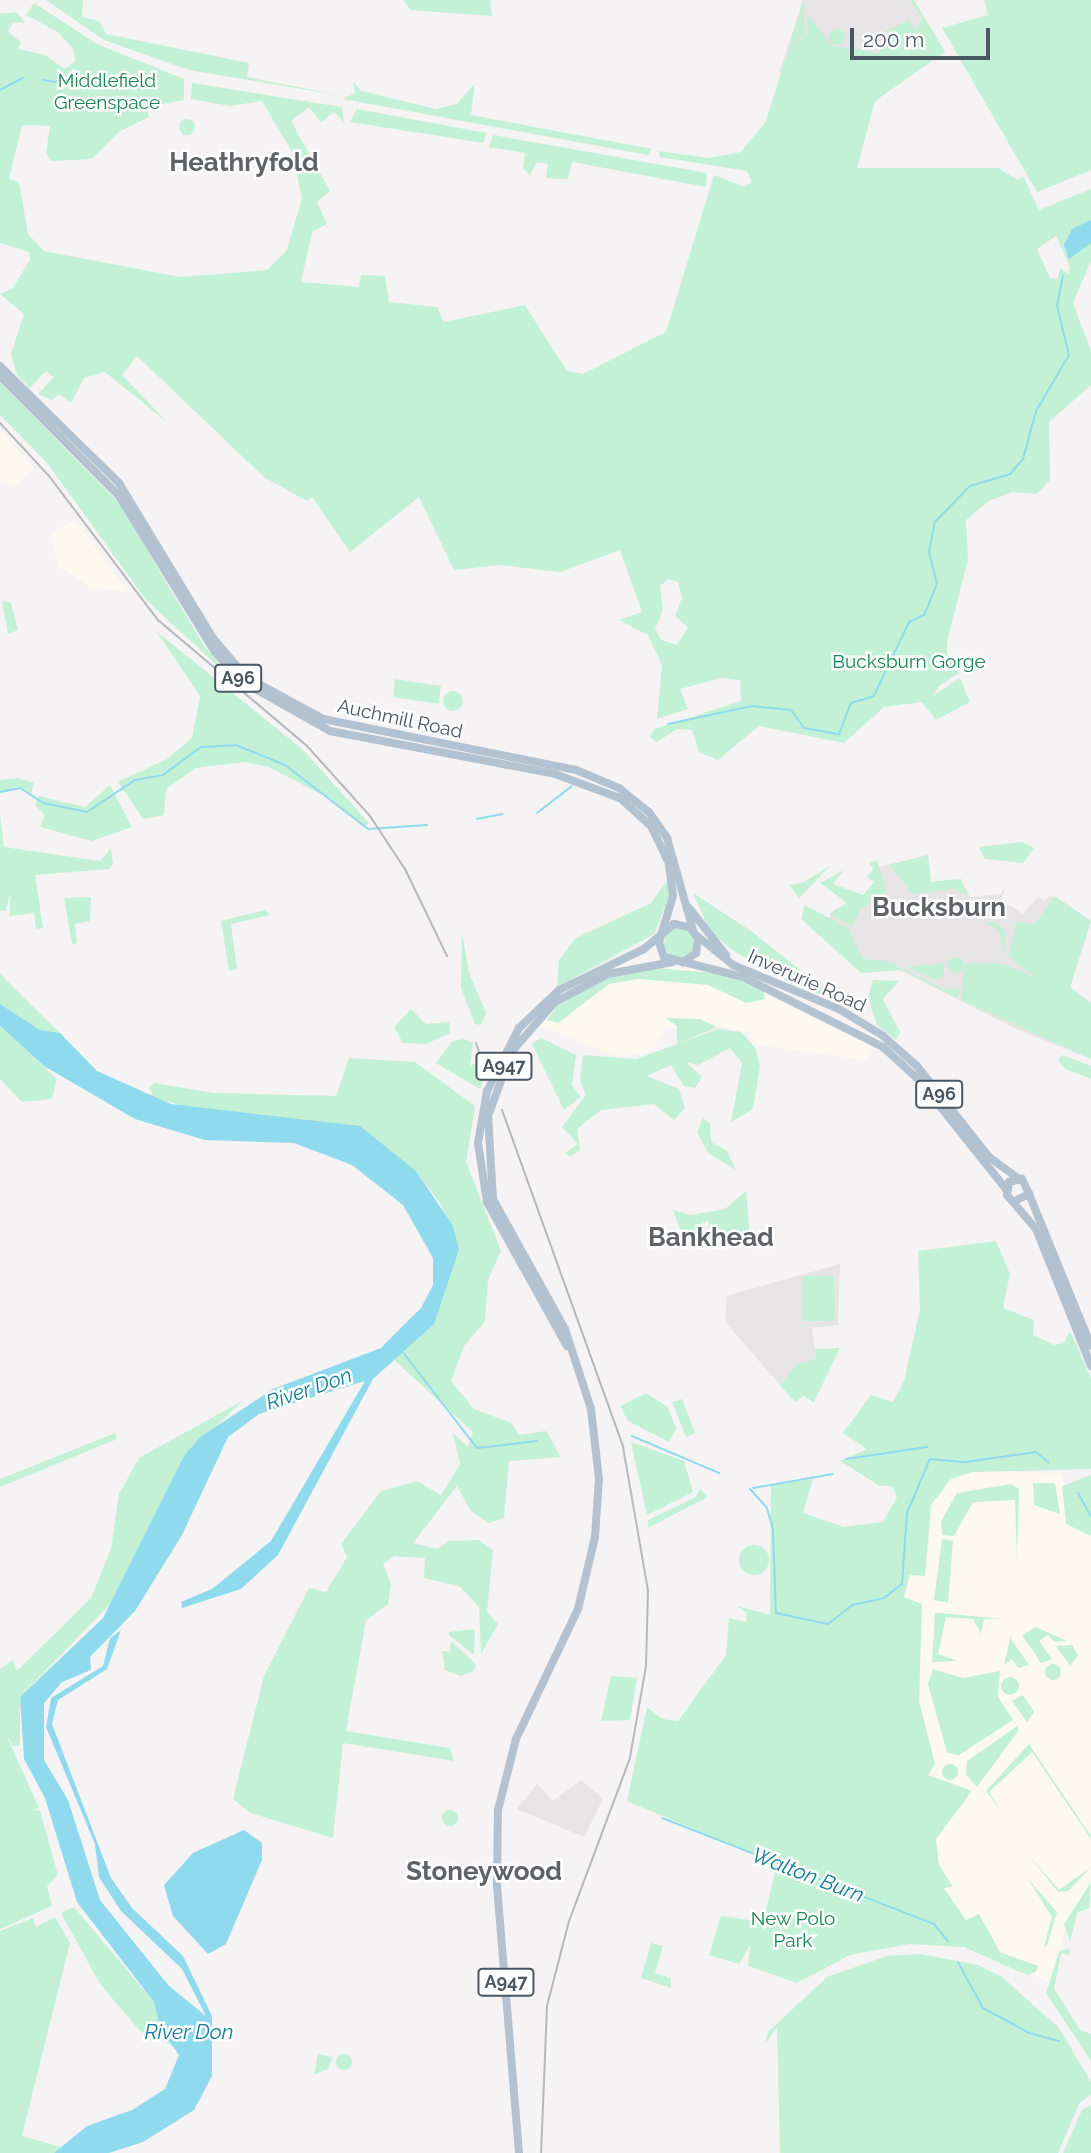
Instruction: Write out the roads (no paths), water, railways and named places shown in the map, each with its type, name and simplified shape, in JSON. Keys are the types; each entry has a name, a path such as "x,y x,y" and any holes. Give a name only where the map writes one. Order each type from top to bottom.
{"main road":[{"name":"Auchmill Road","path":"0,366 119,483 218,645 246,677 294,708 344,725 604,781 655,818 680,878 695,932"},
{"name":"Auchmill Road","path":"0,376 126,504 215,652 243,682 330,731 555,774 620,798 651,826 668,858 673,895 663,932"},
{"name":"A96","path":"680,878 696,920 747,971"},
{"path":"677,924 695,932 696,953 677,962 660,947 663,932 677,924"},
{"name":"A947","path":"576,1362 487,1202 479,1161 482,1107 502,1055 537,1009 575,981 644,949 663,932"},
{"name":"Inverurie Road","path":"695,932 747,971 839,1009 882,1035 917,1066 989,1157 1018,1178"},
{"name":"A947","path":"519,2153 495,1833 504,1772 574,1622 595,1537 595,1434 576,1362 561,1320 494,1199 486,1153 490,1103 519,1041 555,1002 608,974 677,962"},
{"name":"Inverurie Road","path":"677,962 743,977 883,1047 919,1080 1006,1189"},
{"name":"A96","path":"1018,1178 1028,1183 1029,1194 1091,1346"},
{"path":"1006,1189 1018,1178"},
{"name":"A96","path":"1006,1189 1039,1236 1091,1366"},
{"path":"1015,1201 1029,1194"}],"water":[{"path":"1091,220 1091,243 1069,259 1064,245 1072,229"},
{"name":"River Don","path":"0,1004 40,1030 60,1033 97,1071 171,1104 360,1126 416,1171 453,1226 459,1250 434,1324 373,1379 278,1555 241,1589 182,1608 181,1602 212,1589 271,1541 365,1381 259,1414 228,1437 182,1535 135,1611 90,1657 91,1670 62,1682 44,1703 44,1760 68,1800 100,1900 169,1986 206,2016 182,1969 121,1911 99,1877 95,1844 46,1727 51,1698 103,1666 110,1638 121,1630 107,1669 58,1700 52,1724 111,1878 132,1908 183,1956 212,2016 212,2076 194,2110 143,2142 109,2153 54,2153 87,2126 132,2110 165,2089 179,2055 161,2030 154,2002 77,1902 45,1798 24,1759 20,1697 103,1618 184,1456 200,1437 273,1389 381,1348 421,1308 433,1285 433,1258 403,1205 352,1165 294,1143 205,1140 135,1119 44,1066 0,1026"},
{"path":"244,1830 262,1843 262,1860 226,1944 208,1954 173,1916 164,1885 193,1853"}],"waterway":[{"path":"0,90 23,78"},
{"path":"43,80 92,87"},
{"path":"668,724 752,706 791,710 804,728 839,734 851,703 874,696 909,622 924,615 937,584 929,552 935,522 970,486 1010,474 1023,459 1036,411 1069,355 1057,306 1063,276"},
{"path":"0,792 20,788 43,803 87,812 135,780 163,775 201,747 236,745 285,765 368,829 427,825"},
{"path":"537,813 572,786"},
{"path":"477,819 503,814"},
{"path":"402,1351 477,1448 538,1441"},
{"path":"632,1436 719,1473"},
{"path":"846,1459 927,1447"},
{"path":"750,1489 767,1508 773,1529 776,1613 828,1624 852,1605 884,1598 902,1584 907,1513 930,1459 966,1462 1036,1452 1048,1462"},
{"path":"753,1488 833,1474"},
{"path":"1078,1493 1091,1516"},
{"name":"Walton Burn","path":"662,1818 934,1924 948,1941"},
{"name":"Walton Burn","path":"958,1962 983,2008 1029,2033 1059,2041"}],"railway":[{"path":"0,423 49,476 158,620 307,746 370,816 405,869 447,956"},
{"path":"476,1043 482,1061"},
{"path":"502,1110 623,1447 648,1590 646,1666 630,1758 569,1921 547,2006 541,2153"}],"district":[{"name":"Heathryfold","path":"244,163"},
{"name":"Bucksburn","path":"939,908"},
{"name":"Bankhead","path":"711,1238"},
{"name":"Stoneywood","path":"484,1872"}],"park label":[{"name":"Middlefield Greenspace","path":"107,92"},
{"name":"Bucksburn Gorge","path":"909,662"},
{"name":"New Polo Park","path":"793,1930"}]}
